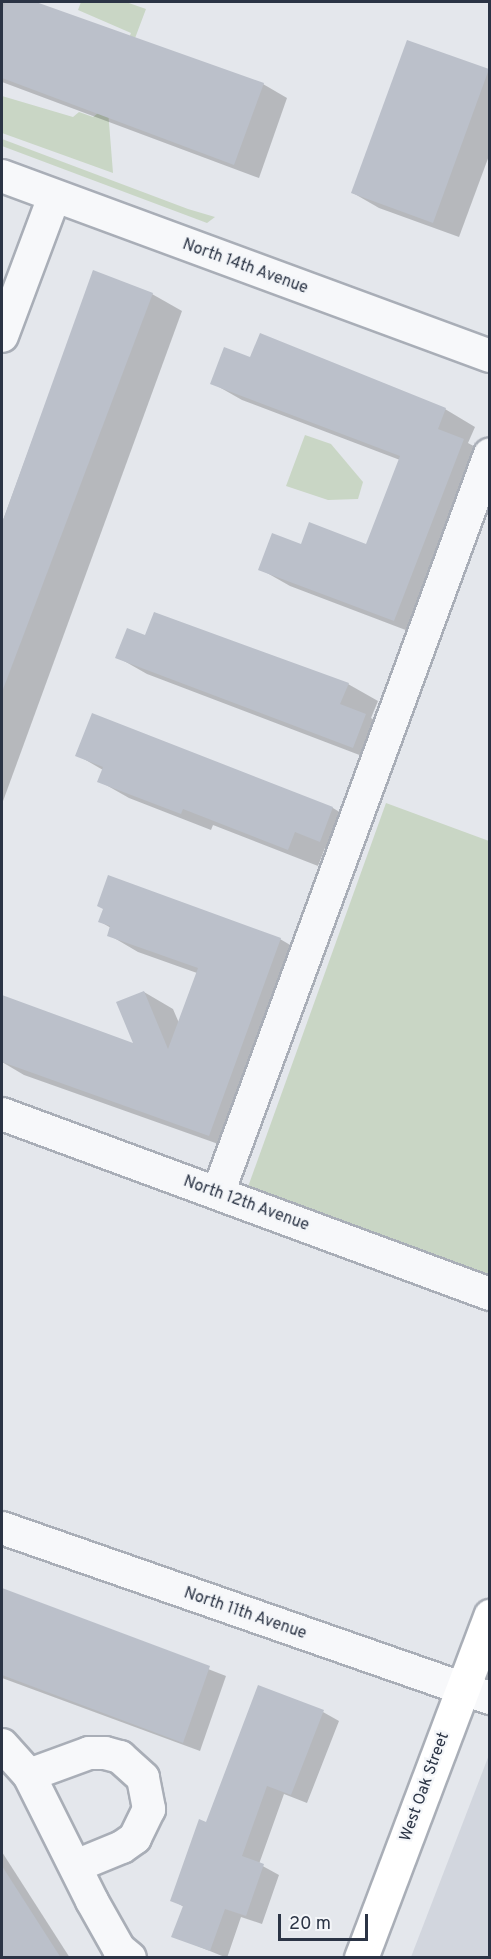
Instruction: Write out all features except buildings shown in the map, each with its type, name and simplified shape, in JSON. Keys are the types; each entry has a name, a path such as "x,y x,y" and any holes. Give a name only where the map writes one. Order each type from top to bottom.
{"main road":[{"name":"West Oak Street","path":"361,1958 476,1693 489,1616"}],"street":[{"name":"North 14th Avenue","path":"2,177 489,356"},
{"path":"2,336 54,197"},
{"path":"218,1194 489,454"},
{"name":"North 12th Avenue","path":"2,1114 489,1294"},
{"name":"North 11th Avenue","path":"2,1528 476,1693"},
{"path":"2,1745 29,1775 118,1949 130,1958"},
{"path":"29,1775 88,1753 105,1753 127,1761 143,1778 149,1809 135,1838 122,1847 76,1866"}],"shaded area":[{"path":"489,1755 489,1957 411,1957"}],"green space":[{"path":"81,2 126,2 146,9 108,110 113,173 2,133 2,96 73,117 79,112 93,117 102,110 131,33 78,10"},
{"path":"2,139 215,217 207,223 2,146"},
{"path":"305,435 331,444 363,482 358,499 328,500 286,486"},
{"path":"386,803 489,841 489,1287 244,1198"}]}
